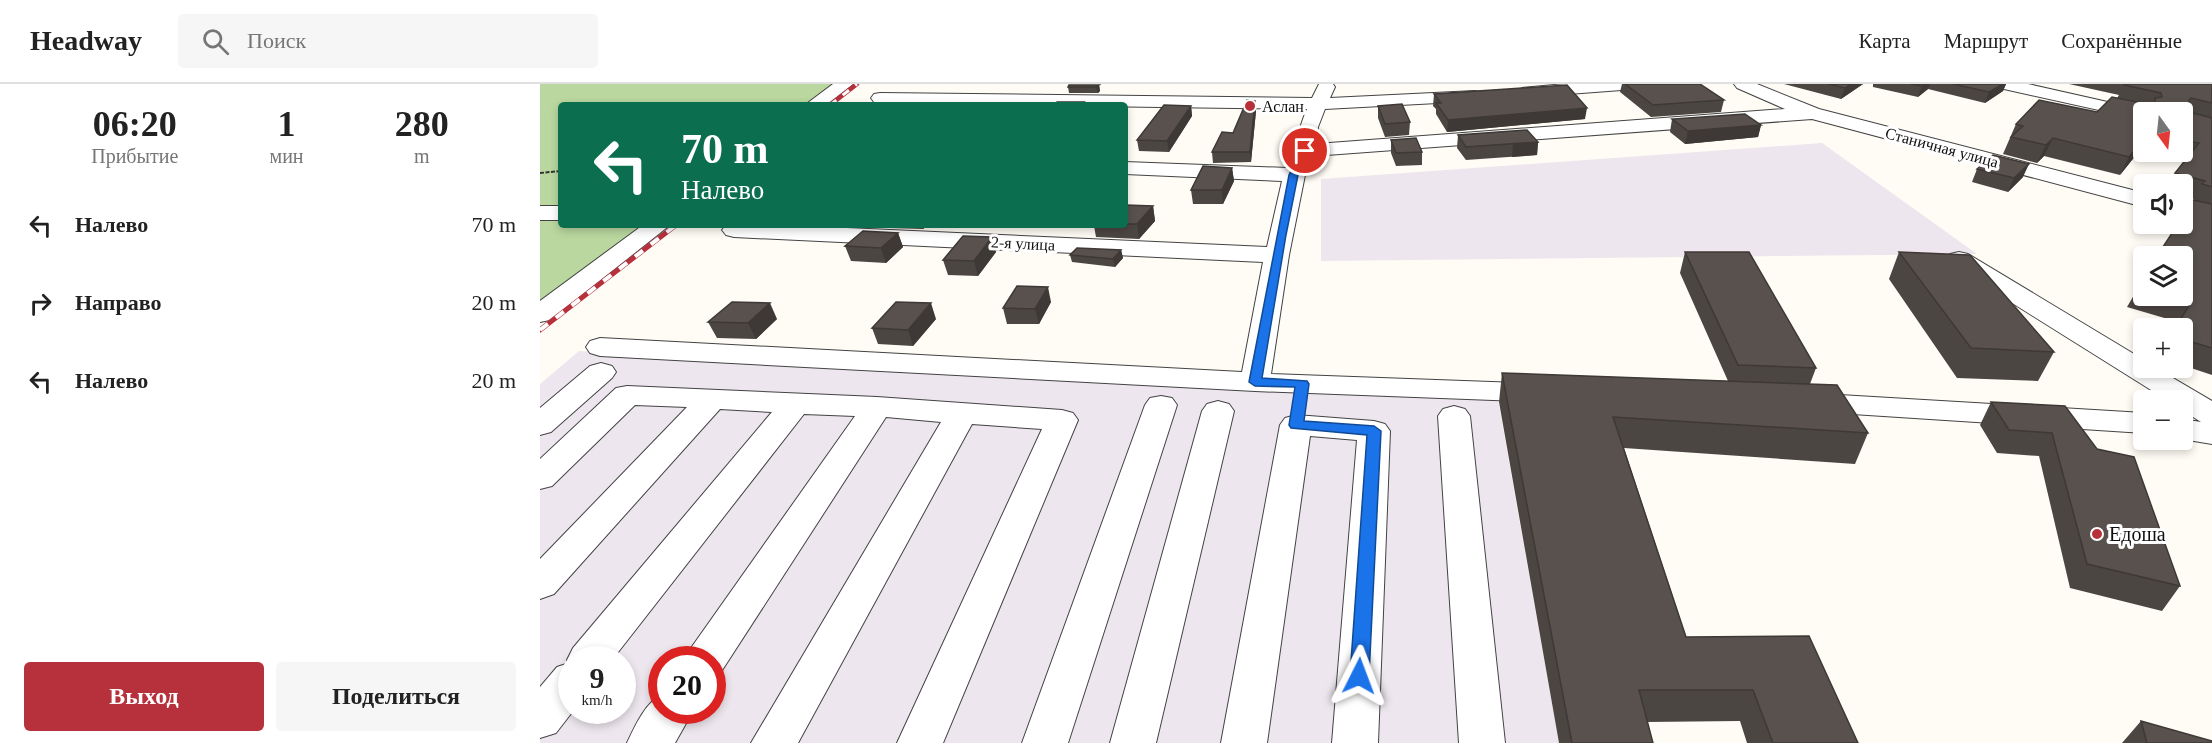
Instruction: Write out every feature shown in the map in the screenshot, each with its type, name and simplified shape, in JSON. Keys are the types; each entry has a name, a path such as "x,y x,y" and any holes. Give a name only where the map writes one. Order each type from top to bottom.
{"street":[{"path":"818,102 844,84"},
{"path":"1516,93 1635,84"},
{"name":"Станичная улица","path":"1743,84 1774,99 1812,113 2133,197"},
{"path":"2004,84 2133,113"},
{"path":"1255,382 1277,255 1294,175 1305,151 1308,127 1323,94"},
{"path":"880,98 1492,94"},
{"path":"1305,151 1812,113"},
{"path":"1128,168 1294,175"},
{"path":"540,213 558,213"},
{"path":"2193,213 2212,218"},
{"path":"540,314 654,228"},
{"name":"2-я улица","path":"734,230 1277,255"},
{"path":"1959,259 2212,415"},
{"path":"540,425 600,359 1573,394"},
{"path":"1244,743 1302,384"},
{"path":"540,478 627,395 878,407 1062,420 920,743"},
{"path":"540,585 712,399"},
{"path":"1774,401 2133,422"},
{"path":"599,646 795,404"},
{"path":"1045,743 1161,405"},
{"path":"716,646 878,407"},
{"path":"1133,743 1218,411"},
{"path":"774,743 962,414"},
{"path":"1454,416 1482,743"},
{"path":"1296,425 1374,431 1355,743"},
{"path":"2193,431 2212,434"},
{"path":"540,719 558,697"},
{"path":"650,743 662,724"}],"path":[{"path":"540,173 558,171"}],"shaded area":[{"path":"1822,143 1977,254 1321,261 1321,179"},
{"path":"579,351 1498,400 1559,743 540,743 540,384"}],"green space":[{"path":"540,84 836,84 812,102 558,102 558,228 640,228 540,301"}],"building":[{"path":"1625,84 1700,84 1724,100 1653,105"},
{"path":"1828,84 1851,84 1845,88"},
{"path":"1953,84 2003,84 1989,92"},
{"path":"2212,84 2212,103 2191,98 2189,102 2155,102 2155,98 2162,97 2161,93 2124,85"},
{"path":"1069,85 1099,85 1096,87 1068,87"},
{"path":"1567,85 1587,108 1448,120 1436,103 1441,103 1434,94"},
{"path":"2112,97 2137,102 2133,102 2133,152 2129,157 2053,138 2046,145 2011,137 2023,126 2016,124 2039,100 2097,112"},
{"path":"1247,100 1255,101 1250,152 1212,152 1222,132 1233,133"},
{"path":"1402,104 1410,122 1385,124 1378,106"},
{"path":"1164,105 1191,106 1167,141 1137,140"},
{"path":"2193,113 2212,118 2212,187 2202,184 2205,181 2193,178 2193,174 2175,173 2184,162 2193,162 2193,150 2199,143 2193,142"},
{"path":"1745,114 1761,125 1688,131 1672,119"},
{"path":"1527,130 1538,142 1466,147 1458,135"},
{"path":"1416,138 1422,152 1396,153 1391,140"},
{"path":"1993,155 2029,164 2014,178 1977,169"},
{"path":"1203,166 1232,168 1222,190 1191,190"},
{"path":"2193,200 2212,204 2212,348 2193,342 2193,318 2181,318 2189,306 2193,306 2193,246 2164,246 2171,234 2193,234"},
{"path":"1128,205 1153,206 1137,224 1128,224"},
{"path":"863,231 898,233 881,248 845,246"},
{"path":"963,236 992,237 974,261 943,260"},
{"path":"1077,248 1121,250 1113,259 1070,255"},
{"path":"1685,252 1749,252 1816,368 1738,365"},
{"path":"1899,252 1970,255 2054,352 1971,348"},
{"path":"1017,286 1048,287 1035,309 1003,308"},
{"path":"732,302 770,303 748,323 708,322"},
{"path":"896,302 931,303 908,330 872,328"},
{"path":"1502,373 1837,385 1868,433 1613,417 1686,637 1809,636 1858,743 1773,743 1753,690 1639,690 1653,743 1572,743"},
{"path":"1991,402 2065,406 2097,449 2134,457 2180,586 2087,564 2052,433 2009,430"},
{"path":"2141,721 2212,741 2212,743 2147,743"}],"railway":[{"path":"834,102 857,84"},
{"path":"540,330 672,228"}],"place":[{"name":"Аслан","path":"1250,106"},
{"name":"Едоша","path":"2097,534"}],"route":[{"path":"1305,151 1294,175 1281,235 1255,382 1302,384 1296,425 1374,431 1359,676"}]}
